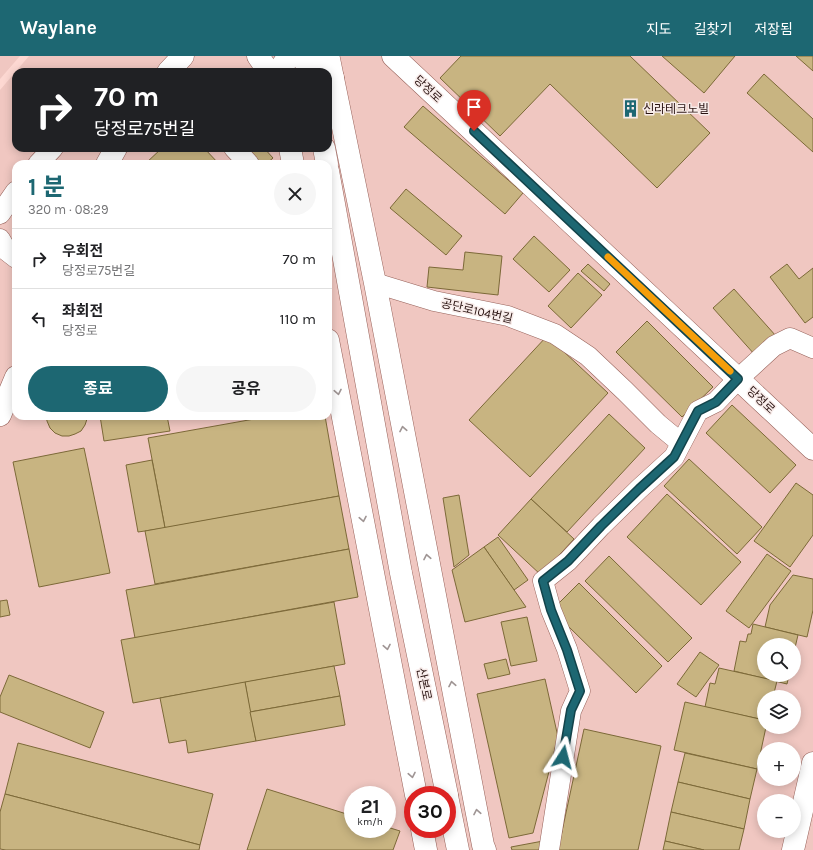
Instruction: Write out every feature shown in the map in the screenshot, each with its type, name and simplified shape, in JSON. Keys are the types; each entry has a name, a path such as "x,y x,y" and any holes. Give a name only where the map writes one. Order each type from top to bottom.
{"street":[{"path":"172,68 183,56"},
{"path":"258,56 266,68"},
{"path":"271,56 273,68"},
{"path":"280,68 292,56"},
{"path":"304,56 307,68"},
{"path":"318,56 324,61 328,68"},
{"path":"328,56 331,68"},
{"name":"당정로","path":"393,56 813,449"},
{"path":"332,74 375,283 485,850"},
{"path":"42,160 49,152"},
{"path":"238,152 245,160"},
{"name":"산본로","path":"332,193 401,572 445,786"},
{"path":"0,214 12,196"},
{"path":"0,238 7,251 12,255"},
{"name":"공단로104번길","path":"375,283 434,301 508,316 555,334 588,356 658,424 681,443"},
{"path":"549,850 571,710 580,691 567,650 551,610 543,581 568,561 601,526 674,457 698,411 716,402 738,379 774,346 790,338 813,348"},
{"path":"332,361 414,786"},
{"path":"0,415 12,386"},
{"path":"793,850 813,763"},
{"path":"424,838 426,850"},
{"name":"산본로","path":"456,838 458,850"}],"shaded area":[{"path":"0,56 20,56 0,79"},
{"path":"29,56 813,56 813,850 0,850 0,90 12,76 12,152 332,152 332,68 19,68"}],"building":[{"name":"신라테크노빌","path":"461,56 630,56 710,133 657,188 550,84 500,136 440,78"},
{"path":"662,56 735,56 704,93"},
{"path":"796,56 813,56 813,71"},
{"path":"764,74 813,119 813,152 747,93"},
{"path":"423,106 523,193 505,214 404,127"},
{"path":"158,152 208,152 215,160 149,160"},
{"path":"249,152 268,152 273,158 271,160 255,160"},
{"path":"406,189 462,236 446,255 390,208"},
{"path":"534,236 570,270 549,292 513,259"},
{"path":"465,252 502,256 498,295 427,287 429,267 463,270"},
{"path":"588,264 610,284 604,291 581,271"},
{"path":"787,264 799,279 813,268 813,317 805,323 770,277"},
{"path":"578,273 602,295 571,328 548,306"},
{"path":"734,289 776,336 755,355 713,308"},
{"path":"647,321 713,387 682,417 616,352"},
{"path":"547,336 608,393 530,477 469,420"},
{"path":"732,405 796,465 770,493 706,433"},
{"path":"609,414 645,448 567,532 531,499"},
{"path":"87,420 81,431 69,436 62,436 55,433 50,428 47,421"},
{"path":"101,420 168,420 170,431 104,441"},
{"path":"249,420 326,420 339,496 165,528 148,438"},
{"path":"84,448 110,573 39,587 13,462"},
{"path":"689,459 762,527 737,554 664,486"},
{"path":"152,460 165,528 138,532 126,465"},
{"path":"796,483 813,495 813,535 790,567 754,541"},
{"path":"667,494 741,562 701,605 627,537"},
{"path":"459,495 469,555 454,567 443,498"},
{"path":"339,496 349,549 155,584 145,531"},
{"path":"531,499 574,539 541,575 498,535"},
{"path":"498,537 528,580 514,590 484,547"},
{"path":"484,547 526,607 465,622 452,570"},
{"path":"349,549 358,597 135,638 126,590"},
{"path":"767,554 791,571 749,628 726,611"},
{"path":"609,556 692,638 668,662 585,581"},
{"path":"793,575 813,579 813,610 807,637 765,627 770,605"},
{"path":"579,583 662,666 636,693 567,625 558,604"},
{"path":"7,600 10,615 0,617 0,601"},
{"path":"334,602 345,664 133,703 121,640"},
{"path":"527,617 537,661 511,666 501,622"},
{"path":"753,624 798,635 797,638 757,638 757,677 734,671 740,641 746,642 748,634 751,634"},
{"path":"700,652 719,665 696,697 677,684"},
{"path":"506,659 510,674 488,679 484,664"},
{"path":"334,666 340,696 250,712 245,682"},
{"path":"719,668 757,677 757,682 777,682 775,690 757,690 757,718 705,707 710,683 715,684"},
{"path":"9,675 104,712 90,748 0,712 0,697"},
{"path":"545,679 558,737 533,833 509,838 477,694"},
{"path":"245,682 256,741 188,753 186,740 169,743 160,698"},
{"path":"340,696 345,725 256,741 250,712"},
{"path":"685,702 757,718 757,734 764,734 763,742 757,742 757,769 674,750"},
{"path":"584,729 661,746 638,850 558,850"},
{"path":"18,743 213,794 200,845 5,794"},
{"path":"685,753 757,769 750,799 678,782"},
{"path":"678,782 750,799 744,829 671,812"},
{"path":"267,789 344,813 344,838 396,838 396,830 400,831 393,850 247,850"},
{"path":"5,794 200,845 199,850 0,849 0,812"},
{"path":"671,812 744,829 739,850 704,850 665,841"},
{"path":"543,841 542,850 512,850 511,847"},
{"path":"665,841 704,850 663,850"}],"slow traffic":[{"path":"608,257 730,371"}],"place":[{"name":"신라테크노빌","path":"630,109"}],"route":[{"path":"474,131 738,379 716,402 698,411 674,457 601,526 568,561 543,581 551,610 567,650 580,691 571,710 563,757"}]}
